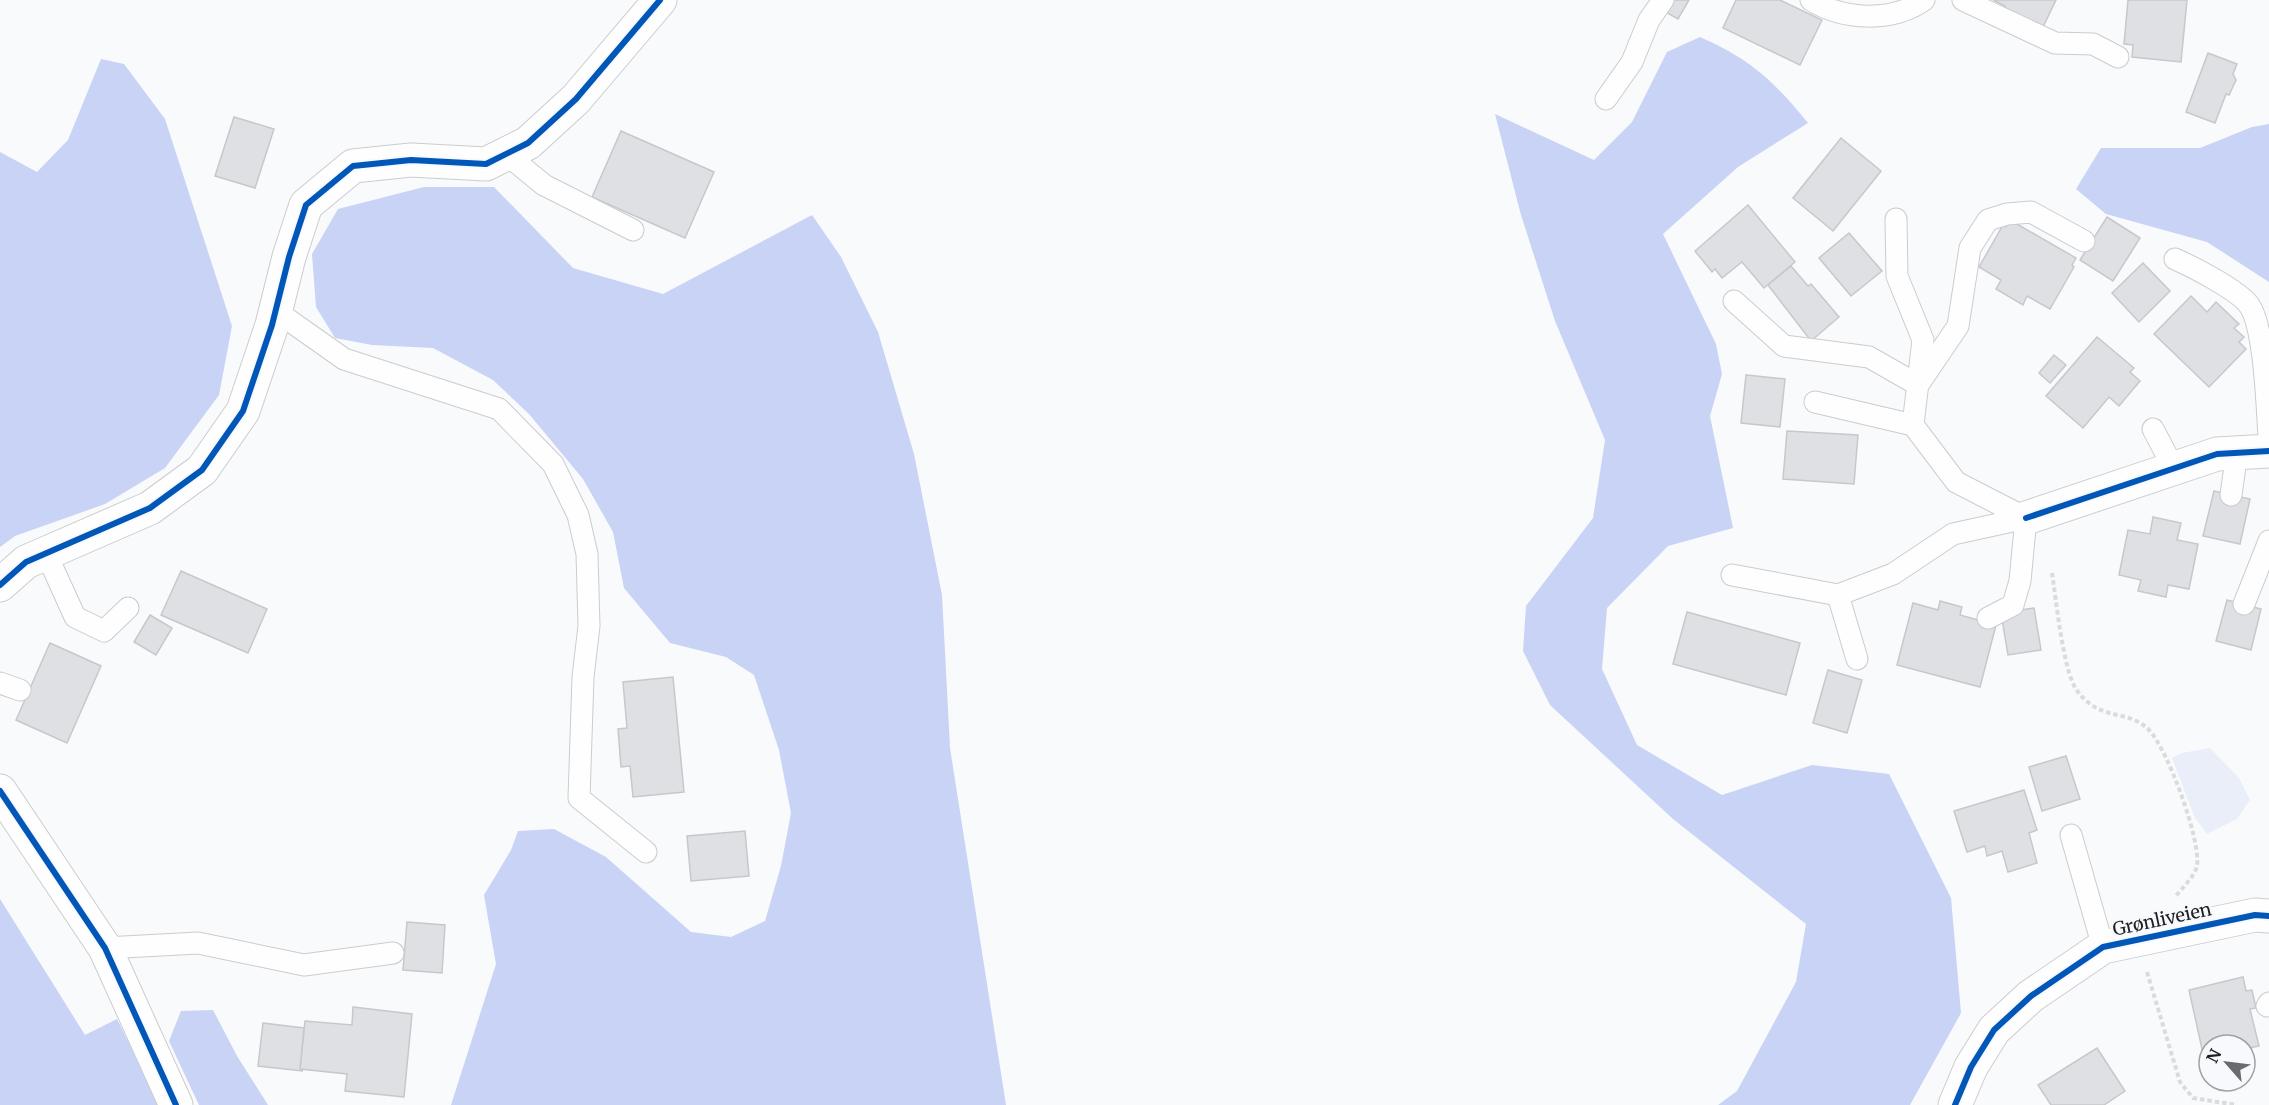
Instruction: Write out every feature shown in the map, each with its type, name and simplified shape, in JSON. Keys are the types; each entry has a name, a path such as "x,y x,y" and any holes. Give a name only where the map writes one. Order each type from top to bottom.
{"street":[{"path":"0,585 26,562 150,508 202,470 243,411 276,310 306,204 352,166 411,160 486,164 528,143 576,99 660,0"},
{"path":"2026,518 2217,454 2269,450"},
{"path":"0,791 105,948 176,1105"},
{"name":"Grønliveien","path":"1955,1105 1971,1067 1994,1030 2031,996 2103,947 2254,915 2269,916"}],"lane":[{"path":"1606,99 1632,62 1650,20 1663,0"},
{"path":"1811,0 1823,8 1856,15 1887,16 1924,0"},
{"path":"1963,0 2055,43 2093,44 2118,57"},
{"path":"506,154 544,185 633,230"},
{"path":"1918,385 1959,326 1970,248 1988,220 2007,214 2031,212 2084,241"},
{"path":"1896,219 1897,276 1923,340 1913,425"},
{"path":"2175,259 2202,271 2250,306 2262,345 2269,437"},
{"path":"1734,301 1784,346 1869,357 1918,385"},
{"path":"276,310 344,359 499,409 553,464 578,515 587,554 589,626 583,677 579,798 646,852"},
{"path":"1815,402 1913,425 1956,482 2026,518"},
{"path":"2153,429 2173,468"},
{"path":"2231,495 2237,452"},
{"path":"1732,575 1838,595 1893,574 1953,534 2026,518"},
{"path":"1988,618 2013,605 2020,581 2026,518"},
{"path":"2244,604 2269,541"},
{"path":"46,553 75,617 104,631 128,608"},
{"path":"1838,595 1857,659"},
{"path":"2071,835 2103,947"},
{"path":"105,948 198,943 304,965 393,953"}],"path":[{"path":"2052,569 2060,627 2074,686 2087,704 2110,714 2133,719 2149,729 2162,750 2177,784 2198,852 2197,870 2169,906 2176,932"},
{"path":"2138,940 2180,1082 2193,1098 2237,1105"}],"shaded area":[{"path":"1700,37 1718,45 1760,72 1808,123 1738,167 1663,234 1716,344 1722,374 1710,416 1733,528 1668,546 1607,608 1602,669 1637,745 1722,795 1812,765 1889,774 1951,898 1961,1013 1910,1105 1718,1105 1737,1091 1796,982 1806,924 1673,819 1550,705 1523,651 1526,606 1593,518 1605,440 1555,321 1521,215 1495,114 1594,160 1632,122 1667,52"},
{"path":"101,59 124,64 165,119 232,326 219,395 165,468 105,504 15,536 0,547 0,152 37,172 68,140"},
{"path":"2269,124 2269,282 2207,242 2106,214 2076,189 2101,148 2200,148 2252,127"},
{"path":"424,187 494,187 573,268 663,294 812,215 841,257 878,332 914,454 942,595 950,748 1006,1105 451,1105 496,964 484,895 511,850 518,831 554,829 606,857 691,932 731,937 765,921 781,866 791,813 779,750 754,675 726,657 670,643 624,588 613,532 583,479 529,414 493,380 433,348 372,345 335,338 316,307 312,254 338,209"},
{"path":"2210,748 2239,778 2250,800 2237,819 2207,834 2195,818 2172,758 2182,753"},
{"path":"0,899 85,1035 117,1019 159,1105 0,1105"},
{"path":"213,1010 237,1056 268,1105 199,1105 169,1041 181,1011"}],"building":[{"path":"1670,0 1689,0 1678,19 1664,11"},
{"path":"1736,0 1780,0 1822,20 1800,65 1723,28"},
{"path":"1993,0 2056,0 2043,27 2004,8 2005,6"},
{"path":"2128,0 2187,0 2181,62 2132,57 2133,45 2124,44"},
{"path":"2208,53 2237,64 2233,74 2236,80 2229,95 2226,94 2215,123 2186,112"},
{"path":"234,117 274,129 255,188 215,176"},
{"path":"621,131 714,172 685,238 592,197"},
{"path":"1841,138 1881,171 1833,231 1793,198"},
{"path":"1748,205 1795,262 1764,288 1742,262 1722,278 1715,269 1712,272 1695,251"},
{"path":"2107,217 2140,238 2113,281 2080,260"},
{"path":"2010,220 2076,258 2072,265 2074,267 2050,309 2027,296 2023,305 1996,289 2001,280 1979,267 2003,225 2006,227"},
{"path":"1849,233 1882,271 1851,296 1819,258"},
{"path":"2143,263 2170,291 2139,322 2112,293"},
{"path":"1791,266 1808,286 1811,284 1839,317 1811,341 1768,285"},
{"path":"2191,296 2207,312 2216,302 2239,324 2234,328 2244,337 2239,342 2246,349 2209,387 2154,334"},
{"path":"2097,337 2134,368 2130,372 2140,381 2119,406 2109,397 2083,428 2046,396"},
{"path":"2054,355 2066,365 2050,383 2039,373"},
{"path":"1746,375 1785,379 1780,427 1741,423"},
{"path":"1787,431 1858,435 1854,484 1783,479"},
{"path":"2214,491 2250,499 2240,544 2203,536"},
{"path":"2153,517 2181,523 2177,540 2198,544 2189,589 2168,585 2166,597 2138,591 2141,580 2119,575 2128,530 2150,534"},
{"path":"181,571 267,609 248,653 161,615"},
{"path":"2227,600 2261,609 2251,650 2216,641"},
{"path":"1940,601 1962,607 1960,615 1996,625 1980,687 1897,665 1913,603 1938,610"},
{"path":"2034,608 2041,650 2008,655 2001,613"},
{"path":"1687,612 1800,643 1786,695 1673,664"},
{"path":"150,615 172,628 156,655 134,642"},
{"path":"50,643 101,666 67,743 16,720"},
{"path":"1828,670 1862,680 1847,733 1813,723"},
{"path":"673,677 684,792 633,797 630,766 621,767 618,729 627,728 623,682"},
{"path":"2066,756 2080,799 2042,811 2029,767"},
{"path":"2024,790 2037,830 2029,833 2037,863 2008,872 2002,851 1987,856 1985,846 1967,852 1954,811"},
{"path":"745,831 749,876 691,881 687,836"},
{"path":"407,922 445,925 442,973 403,970"},
{"path":"2243,977 2246,991 2252,990 2256,1008 2250,1009 2256,1033 2198,1033 2189,990"},
{"path":"353,1007 412,1014 404,1097 345,1091 347,1074 300,1069 305,1021 352,1025"},
{"path":"263,1023 304,1028 300,1069 303,1071 258,1066"},
{"path":"2097,1048 2125,1091 2104,1105 2051,1105 2038,1085"}],"cycle path":[{"path":"0,585 26,562 150,508 202,470 243,411 272,325 289,257 306,205 353,166 411,160 486,164 528,143 576,99 660,0"},
{"path":"2026,518 2217,454 2269,451"},
{"path":"0,791 105,948 176,1105"},
{"path":"1955,1105 1971,1067 1994,1030 2031,996 2103,947 2255,915 2269,916"}]}
